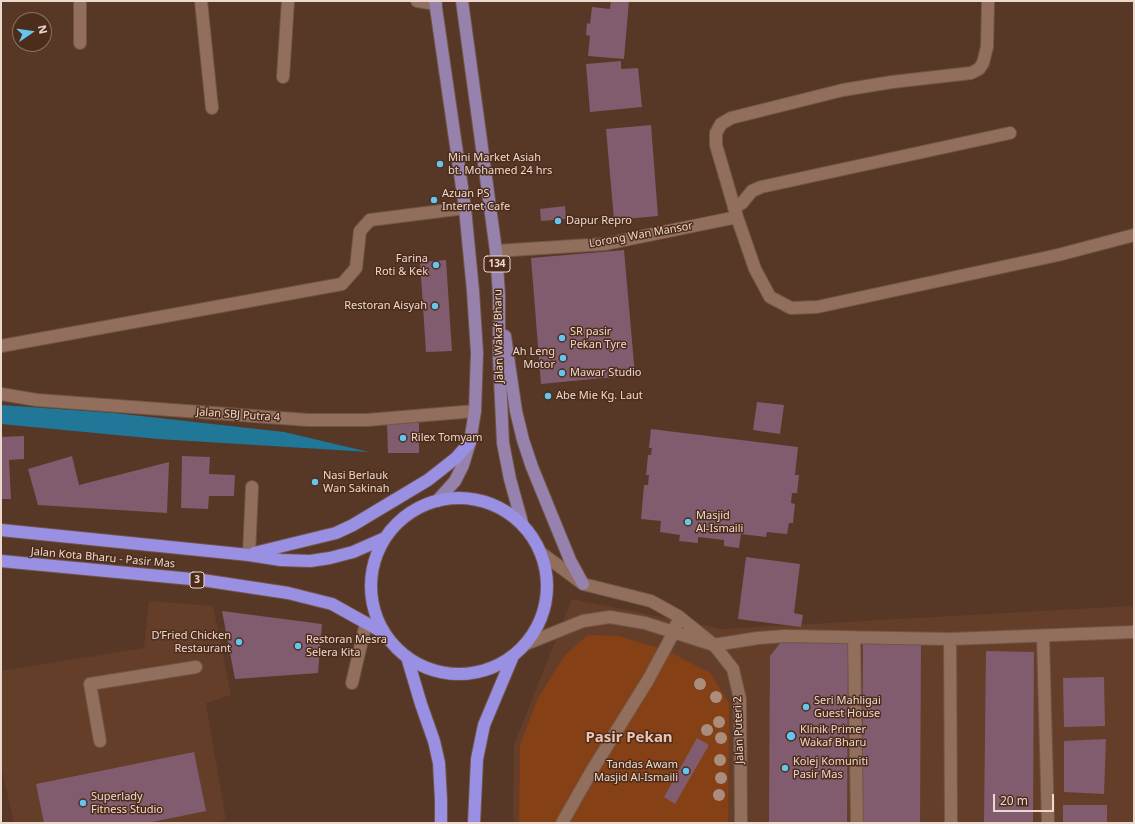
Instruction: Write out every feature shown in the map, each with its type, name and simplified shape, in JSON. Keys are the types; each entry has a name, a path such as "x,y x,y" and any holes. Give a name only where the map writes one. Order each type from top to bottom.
{"highway":[{"path":"249,555 336,533 353,525 428,480 456,458 470,442"},
{"path":"460,498 483,502 505,511 523,526 533,538 540,552 545,571 547,591 544,610 537,628 526,644 513,656 497,666 485,670 460,675 441,673 423,667 406,657 394,646 384,633 374,610 371,585 375,560 386,538 399,521 417,508 437,501 460,498"},
{"name":"Jalan Kota Bharu - Pasir Mas","path":"1,530 249,555 281,560 310,561 353,552 386,538"},
{"name":"Jalan Kota Bharu - Pasir Mas","path":"1,561 202,580 288,593 332,604 384,633"},
{"path":"474,823 477,759 484,725 513,656"},
{"path":"406,657 434,741 439,763 441,823"}],"main road":[{"name":"Jalan Wakaf Bharu","path":"462,1 496,251 499,295 499,357 504,444 510,479 523,526"},
{"name":"Jalan Wakaf Bharu","path":"436,2 465,208 474,291 477,353 474,411 470,442 463,464 455,481 437,501"},
{"path":"499,295 516,410 523,440 532,467 570,560 583,584"}],"street":[{"path":"80,1 80,43"},
{"path":"201,1 212,108"},
{"path":"283,77 288,1"},
{"path":"416,1 436,2"},
{"path":"988,1 987,47 983,63 979,69 971,73 892,82 843,90 731,118 722,124 716,133 716,144 736,213 755,269 770,296 792,308 818,307 1058,255 1134,235"},
{"path":"736,213 752,191 761,187 1010,133"},
{"path":"1,346 342,284 356,268 360,231 370,220 465,208"},
{"name":"Lorong Wan Mansor","path":"496,251 605,244 736,213"},
{"name":"Jalan SBJ Putra 4","path":"1,394 37,400 308,420 367,420 474,411"},
{"path":"249,555 252,487"},
{"path":"540,552 583,584"},
{"name":"Jalan Puteri 2","path":"583,584 651,601 678,616 714,644 733,669 740,699 741,823"},
{"path":"562,823 591,772 648,680 674,632 678,616"},
{"path":"526,644 583,621 610,617 645,623 714,644 785,636 950,639 1134,632"},
{"path":"352,683 366,623"},
{"path":"1043,636 1048,823"},
{"path":"854,638 857,823"},
{"path":"950,639 952,823"},
{"path":"100,741 90,684 196,667"}],"shaded area":[{"path":"572,599 722,629 1130,606 1134,610 1134,823 513,823 514,744"},
{"path":"149,601 213,606 231,695 206,703 226,820 210,823 14,823 1,765 1,671 144,648"},
{"path":"588,635 618,636 666,650 710,673 729,703 728,823 519,823 520,745 538,698 565,655"}],"water":[{"path":"1,405 114,413 284,432 369,452 158,439 1,424"}],"building":[{"path":"611,1 629,1 624,59 588,56 590,36 586,35 587,23 590,24 592,7 610,9"},
{"path":"621,61 621,69 638,68 642,107 590,112 586,64"},
{"path":"651,125 658,216 614,220 606,129"},
{"path":"565,206 566,219 541,221 540,209"},
{"path":"624,250 635,375 541,384 531,258"},
{"path":"446,260 452,351 426,352 420,262"},
{"path":"757,402 784,405 780,434 753,430"},
{"name":"Rilex Tomyam","path":"387,423 419,423 419,453 388,453"},
{"path":"651,429 798,447 795,475 799,475 797,493 792,493 791,503 795,504 793,523 789,523 787,534 767,532 766,537 741,534 739,548 724,546 724,540 698,537 698,543 679,541 680,535 660,532 661,521 641,519 644,485 648,485 649,475 646,475 648,455 651,455 652,448 649,448"},
{"path":"24,436 24,459 9,460 11,499 1,499 1,437"},
{"path":"72,456 79,485 169,462 167,513 38,505 28,469"},
{"path":"182,456 210,457 209,474 235,475 234,496 209,496 208,509 181,508"},
{"path":"746,557 800,564 794,613 803,615 801,627 738,619"},
{"path":"222,611 322,624 318,673 235,679"},
{"path":"781,642 848,643 847,823 769,823 770,656"},
{"path":"863,644 921,644 920,823 862,823"},
{"path":"986,651 1034,652 1033,823 984,823"},
{"path":"1104,677 1105,726 1064,727 1063,678"},
{"name":"Tandas Awam Masjid Al-Ismaili","path":"697,738 709,745 675,804 664,797"},
{"path":"1106,739 1104,794 1064,792 1064,741"},
{"path":"194,752 206,811 147,823 44,823 36,784"},
{"path":"1063,805 1107,805 1107,823 1063,823"}],"place":[{"name":"Mini Market Asiah bt. Mohamed 24 hrs","path":"440,164"},
{"name":"Azuan PS Internet Cafe","path":"434,200"},
{"name":"Dapur Repro","path":"558,221"},
{"name":"Farina Roti & Kek","path":"436,265"},
{"name":"Restoran Aisyah","path":"435,306"},
{"name":"SR pasir Pekan Tyre","path":"562,338"},
{"name":"Ah Leng Motor","path":"563,358"},
{"name":"Mawar Studio","path":"562,373"},
{"name":"Abe Mie Kg. Laut","path":"548,396"},
{"name":"Rilex Tomyam","path":"403,438"},
{"name":"Nasi Berlauk Wan Sakinah","path":"315,482"},
{"name":"Masjid Al-Ismaili","path":"688,522"},
{"name":"D’Fried Chicken Restaurant","path":"239,642"},
{"name":"Restoran Mesra Selera Kita","path":"298,646"},
{"name":"Seri Mahligai Guest House","path":"806,707"},
{"name":"Klinik Primer Wakaf Bharu","path":"791,736"},
{"name":"Kolej Komuniti Pasir Mas","path":"785,768"},
{"name":"Tandas Awam Masjid Al-Ismaili","path":"686,771"},
{"name":"Superlady Fitness Studio","path":"83,803"}],"district":[{"name":"Pasir Pekan","path":"629,738"}]}
